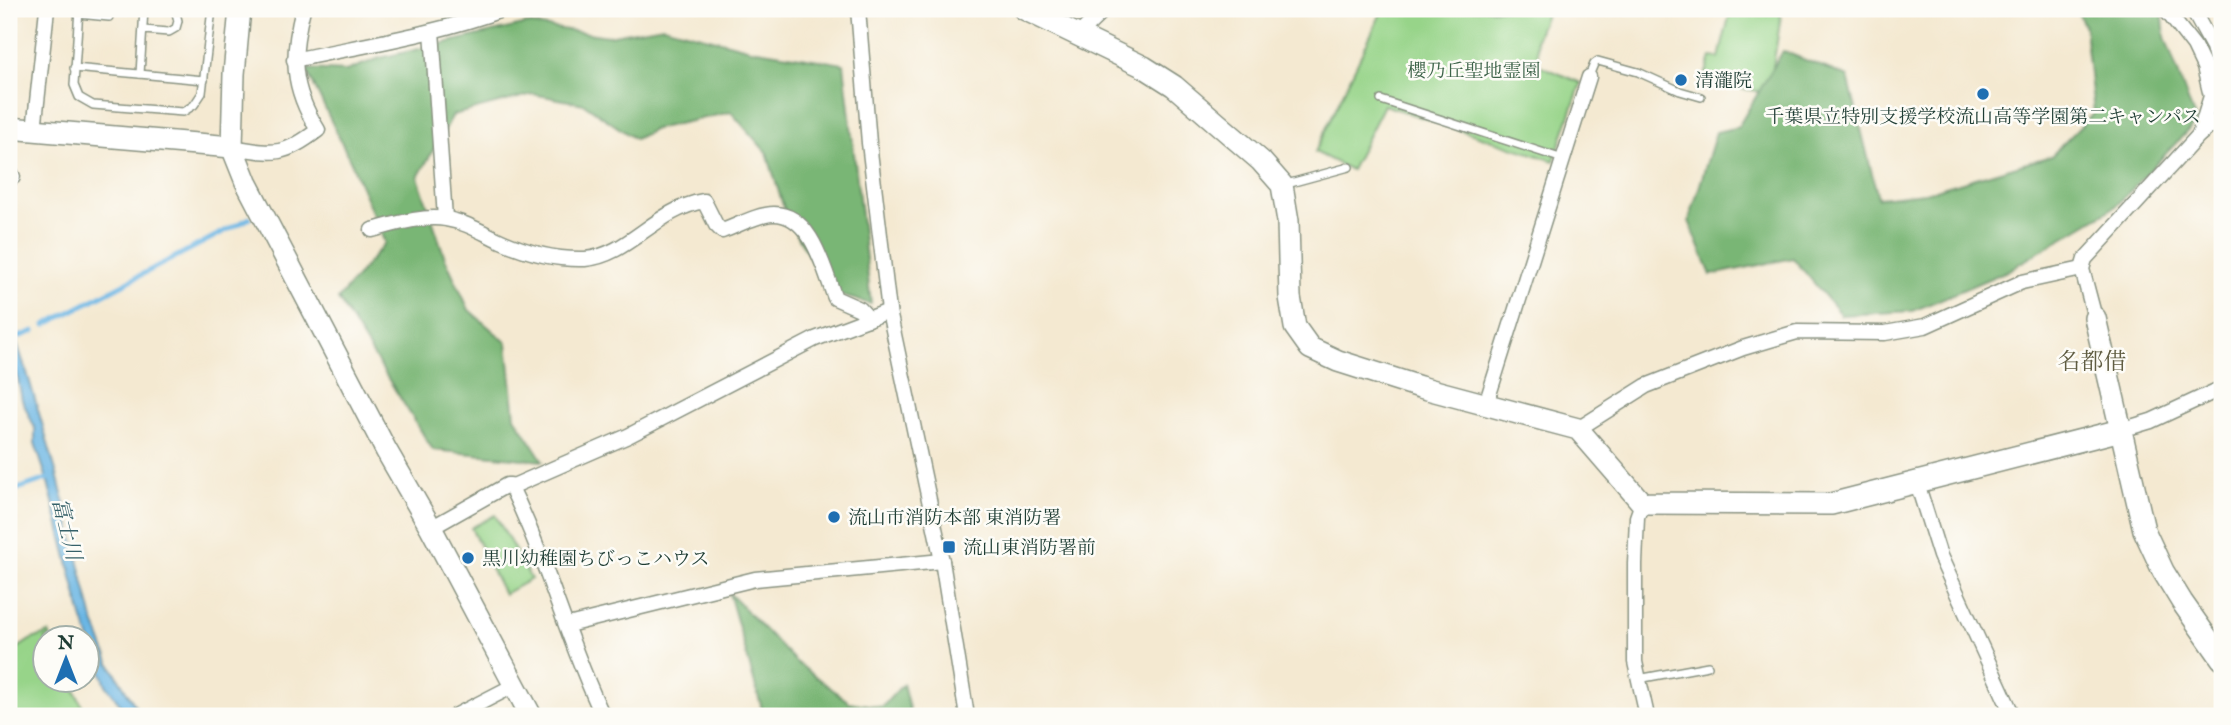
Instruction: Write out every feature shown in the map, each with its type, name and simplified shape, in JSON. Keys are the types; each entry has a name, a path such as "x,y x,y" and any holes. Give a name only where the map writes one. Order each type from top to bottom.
{"street":[{"path":"34,130 47,9"},
{"path":"240,9 234,74 232,147 246,182 386,450 431,528 531,716"},
{"path":"9,128 274,153 289,150 318,130 299,94 294,60 303,9"},
{"path":"294,60 432,31 504,9"},
{"path":"858,9 869,143 889,311 942,561 967,716"},
{"path":"1024,9 1144,68 1174,86 1261,161 1282,185 1288,221 1290,297 1295,327 1310,348 1350,365 1420,387 1578,429 1642,503 1830,504 2151,421 2222,388"},
{"path":"1077,35 1105,9"},
{"path":"2165,9 2194,46 2204,68 2211,96"},
{"path":"2192,9 2213,47 2218,69 2199,135"},
{"path":"432,31 445,218"},
{"path":"1486,404 1589,77"},
{"path":"2222,117 2199,135 2085,259 2082,269 2144,530 2175,592 2222,659"},
{"path":"372,230 401,223 445,218 524,250 570,259 587,259 609,254 664,215 691,203 704,201 722,231 772,214 784,215 807,231 835,298 860,309 869,319"},
{"path":"1578,429 1646,386 1743,348 1797,332 1885,333 1924,326 2022,282 2082,269"},
{"path":"431,528 507,485 511,487 628,436 815,339 889,311"},
{"path":"1917,483 1940,556 2013,716"},
{"path":"511,487 568,625 587,684 603,716"},
{"path":"1642,503 1637,517 1635,662 1647,716"},
{"path":"568,625 755,579 942,561"},
{"path":"455,716 515,685"}],"lane":[{"path":"110,9 109,17 78,11 74,85 79,97 93,105 183,112 194,105 202,93 212,9"},
{"path":"140,74 144,9"},
{"path":"143,30 169,32 176,27 178,21 175,9"},
{"path":"1589,77 1598,61 1638,72 1679,91 1701,97"},
{"path":"74,68 204,80"},
{"path":"1381,100 1564,159"},
{"path":"1282,185 1349,167"},
{"path":"1637,679 1708,666"}],"green space":[{"name":"櫻乃丘聖地霊園","path":"1383,9 1548,9 1536,39 1539,65 1581,83 1554,161 1384,105 1351,170 1315,152"},
{"path":"1731,9 1782,9 1769,93 1703,82 1711,57 1719,58"},
{"path":"2076,9 2162,9 2165,37 2196,122 2116,206 2007,271 1913,311 1841,315 1793,258 1711,275 1689,221 1716,132 1738,127 1783,51 1848,77 1878,198 1925,193 2051,156 2094,113 2085,27"},
{"path":"527,24 608,36 663,26 751,49 844,64 871,304 828,292 785,212 767,153 731,112 655,129 635,139 584,104 533,94 453,115 418,177 445,258 469,310 507,343 515,417 543,461 433,450 338,299 385,243 351,162 306,69 346,71 380,58"},
{"path":"495,515 531,579 504,594 471,528"},
{"path":"729,593 795,661 849,702 882,707 903,684 911,716 764,716"},
{"path":"32,639 32,694 77,694 87,716 9,716 9,654"}],"water":[{"name":"富士川","path":"9,320 58,478 95,624 84,624 82,617 48,482 35,443 35,428 22,400 17,374 9,354"},
{"path":"102,643 109,662 141,716 129,716 106,685 102,674"}],"waterway":[{"path":"45,325 250,218"},
{"path":"11,340 34,331"},
{"path":"9,492 52,477"}],"place":[{"name":"清瀧院","path":"1681,80"},
{"name":"千葉県立特別支援学校流山高等学園第二キャンパス","path":"1983,94"},
{"name":"流山市消防本部 東消防署","path":"834,517"},
{"name":"流山東消防署前","path":"949,547"},
{"name":"黒川幼稚園ちびっこハウス","path":"468,558"}],"district":[{"name":"名都借","path":"2092,361"}]}
